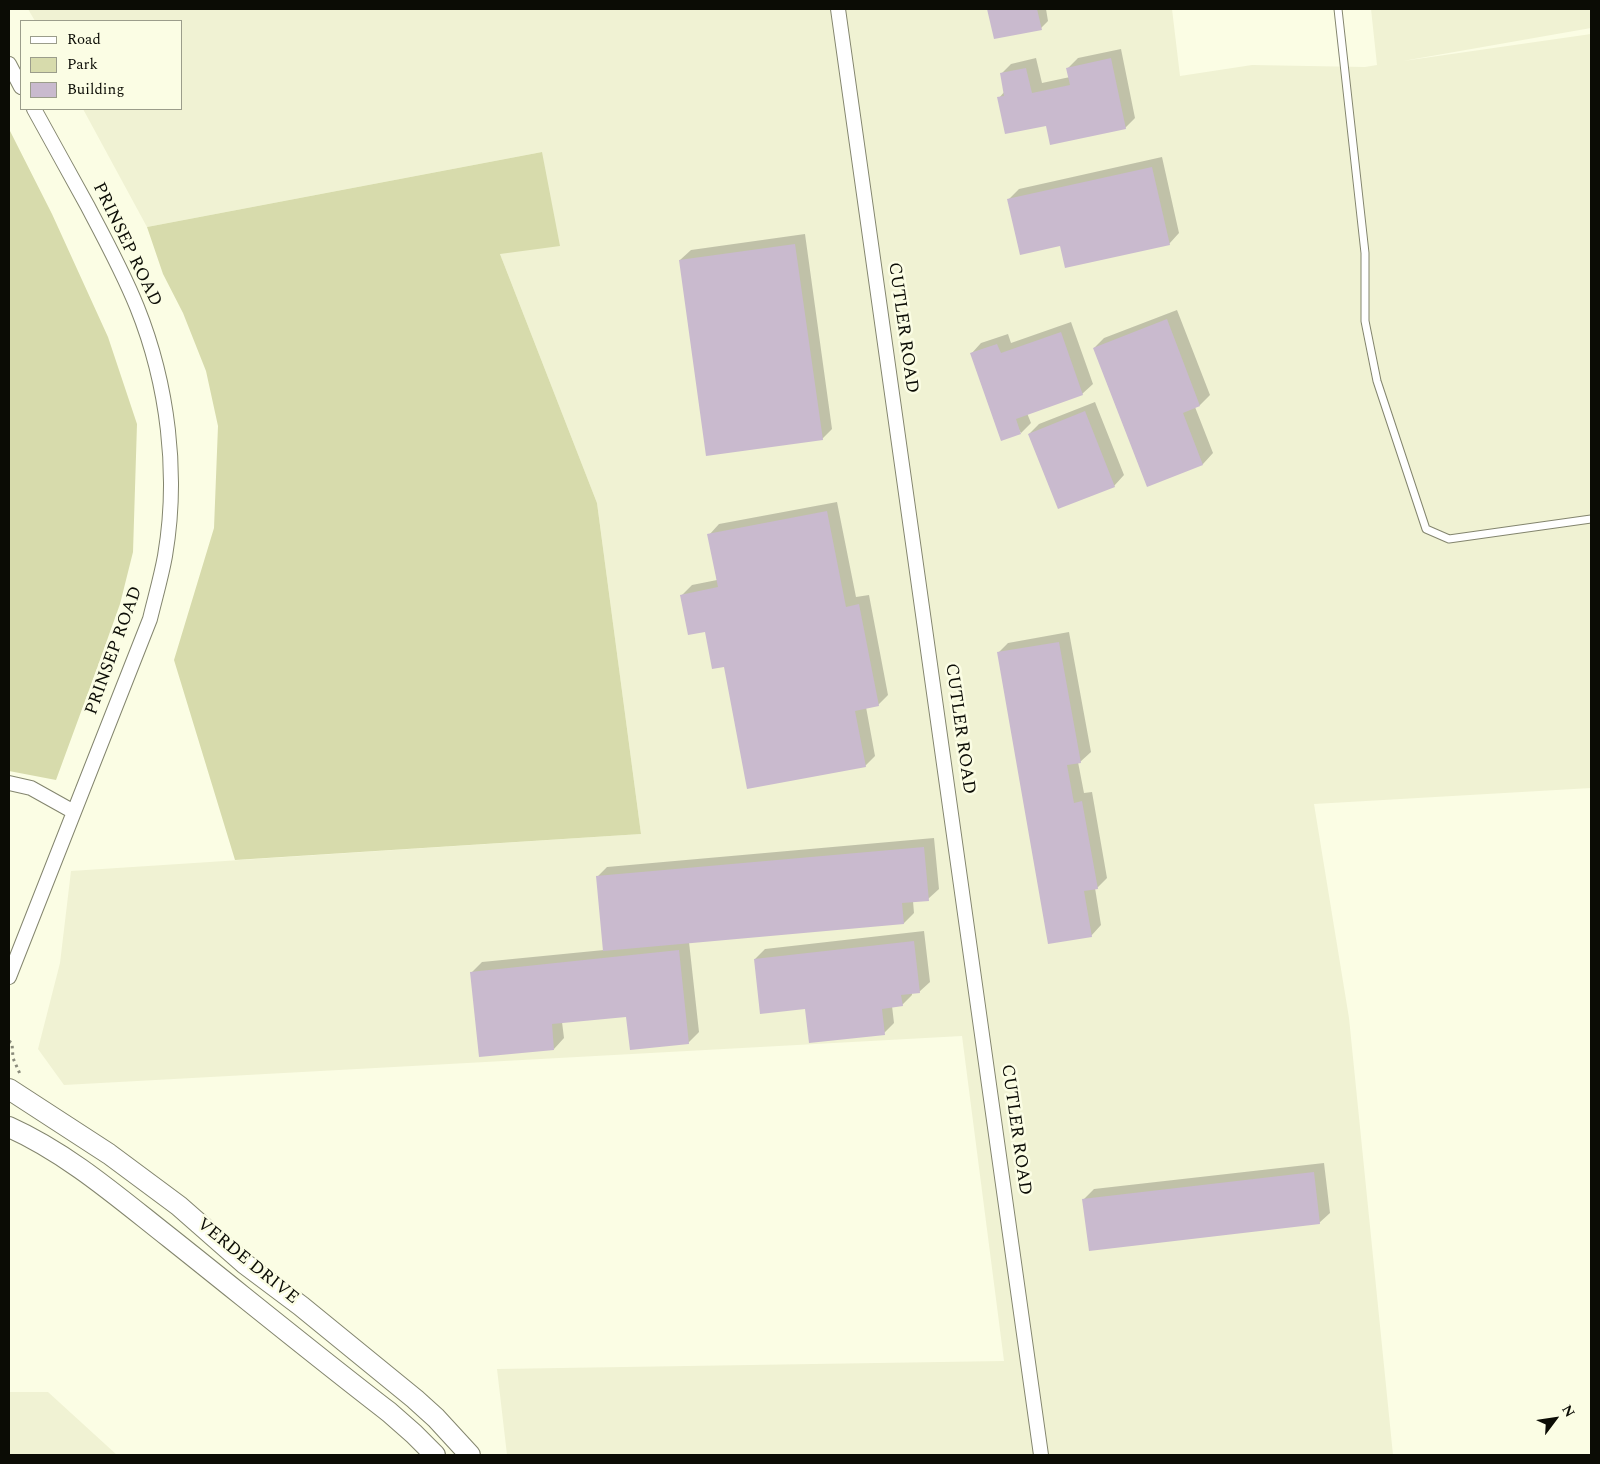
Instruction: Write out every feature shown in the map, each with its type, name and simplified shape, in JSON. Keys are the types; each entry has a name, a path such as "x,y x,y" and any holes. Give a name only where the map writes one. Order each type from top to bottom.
{"main road":[{"name":"VERDE DRIVE","path":"9,1089 109,1154 179,1206 245,1264 301,1306 415,1399 436,1418 470,1455"},
{"name":"VERDE DRIVE","path":"9,1127 53,1150 119,1198 389,1412 435,1455"}],"street":[{"name":"CUTLER ROAD","path":"838,9 1041,1455"},
{"path":"9,64 20,85"},
{"name":"PRINSEP ROAD","path":"9,977 150,619 165,556 169,523 170,459 166,419 156,365 138,308 113,254 35,110"},
{"path":"9,783 31,788 74,812"}],"lane":[{"path":"1338,9 1365,254 1365,321 1377,380 1426,529 1449,539 1591,519"}],"shaded area":[{"path":"28,9 1172,9 1180,76 1252,65 1365,67 1377,65 1371,9 1591,9 1591,28 1403,61 1591,34 1591,788 1314,804 1349,1018 1393,1455 507,1455 497,1369 1004,1361 962,1036 64,1085 38,1049 60,963 71,871 641,834 597,503 500,254 542,152 147,227 84,110 182,110 182,20 34,20"},
{"path":"9,1392 48,1392 117,1455 9,1455"}],"green space":[{"path":"9,129 52,214 108,337 137,424 133,552 120,604 56,780 9,771"},
{"path":"542,152 560,246 500,254 597,503 641,834 235,860 174,660 214,528 218,426 206,371 183,313 163,274 147,227"}],"building":[{"path":"987,9 1037,9 1042,30 994,39"},
{"path":"1111,58 1126,129 1050,145 1046,126 1005,134 997,97 1004,96 1000,73 1026,68 1032,93 1070,85 1066,68"},
{"path":"1152,167 1170,245 1065,268 1060,246 1020,255 1007,199"},
{"path":"795,244 823,440 706,456 679,260"},
{"path":"1167,319 1200,406 1183,413 1203,465 1147,487 1093,348"},
{"path":"1061,332 1083,395 1016,419 1021,434 1001,441 970,353 997,344 1001,353"},
{"path":"1085,411 1115,487 1058,509 1028,434"},
{"path":"827,511 846,607 859,604 879,706 855,711 866,767 747,789 724,667 712,669 705,632 688,635 680,595 718,587 707,534"},
{"path":"1059,642 1081,763 1067,765 1074,803 1082,801 1098,889 1084,891 1092,937 1048,944 997,652"},
{"path":"924,847 929,901 902,903 904,924 603,951 596,876"},
{"path":"914,941 920,993 901,995 903,1006 882,1009 885,1035 809,1043 805,1009 760,1014 754,959"},
{"path":"679,950 689,1044 630,1050 626,1017 552,1024 554,1050 479,1057 470,972"},
{"path":"1314,1172 1320,1224 1089,1251 1082,1199"}]}
